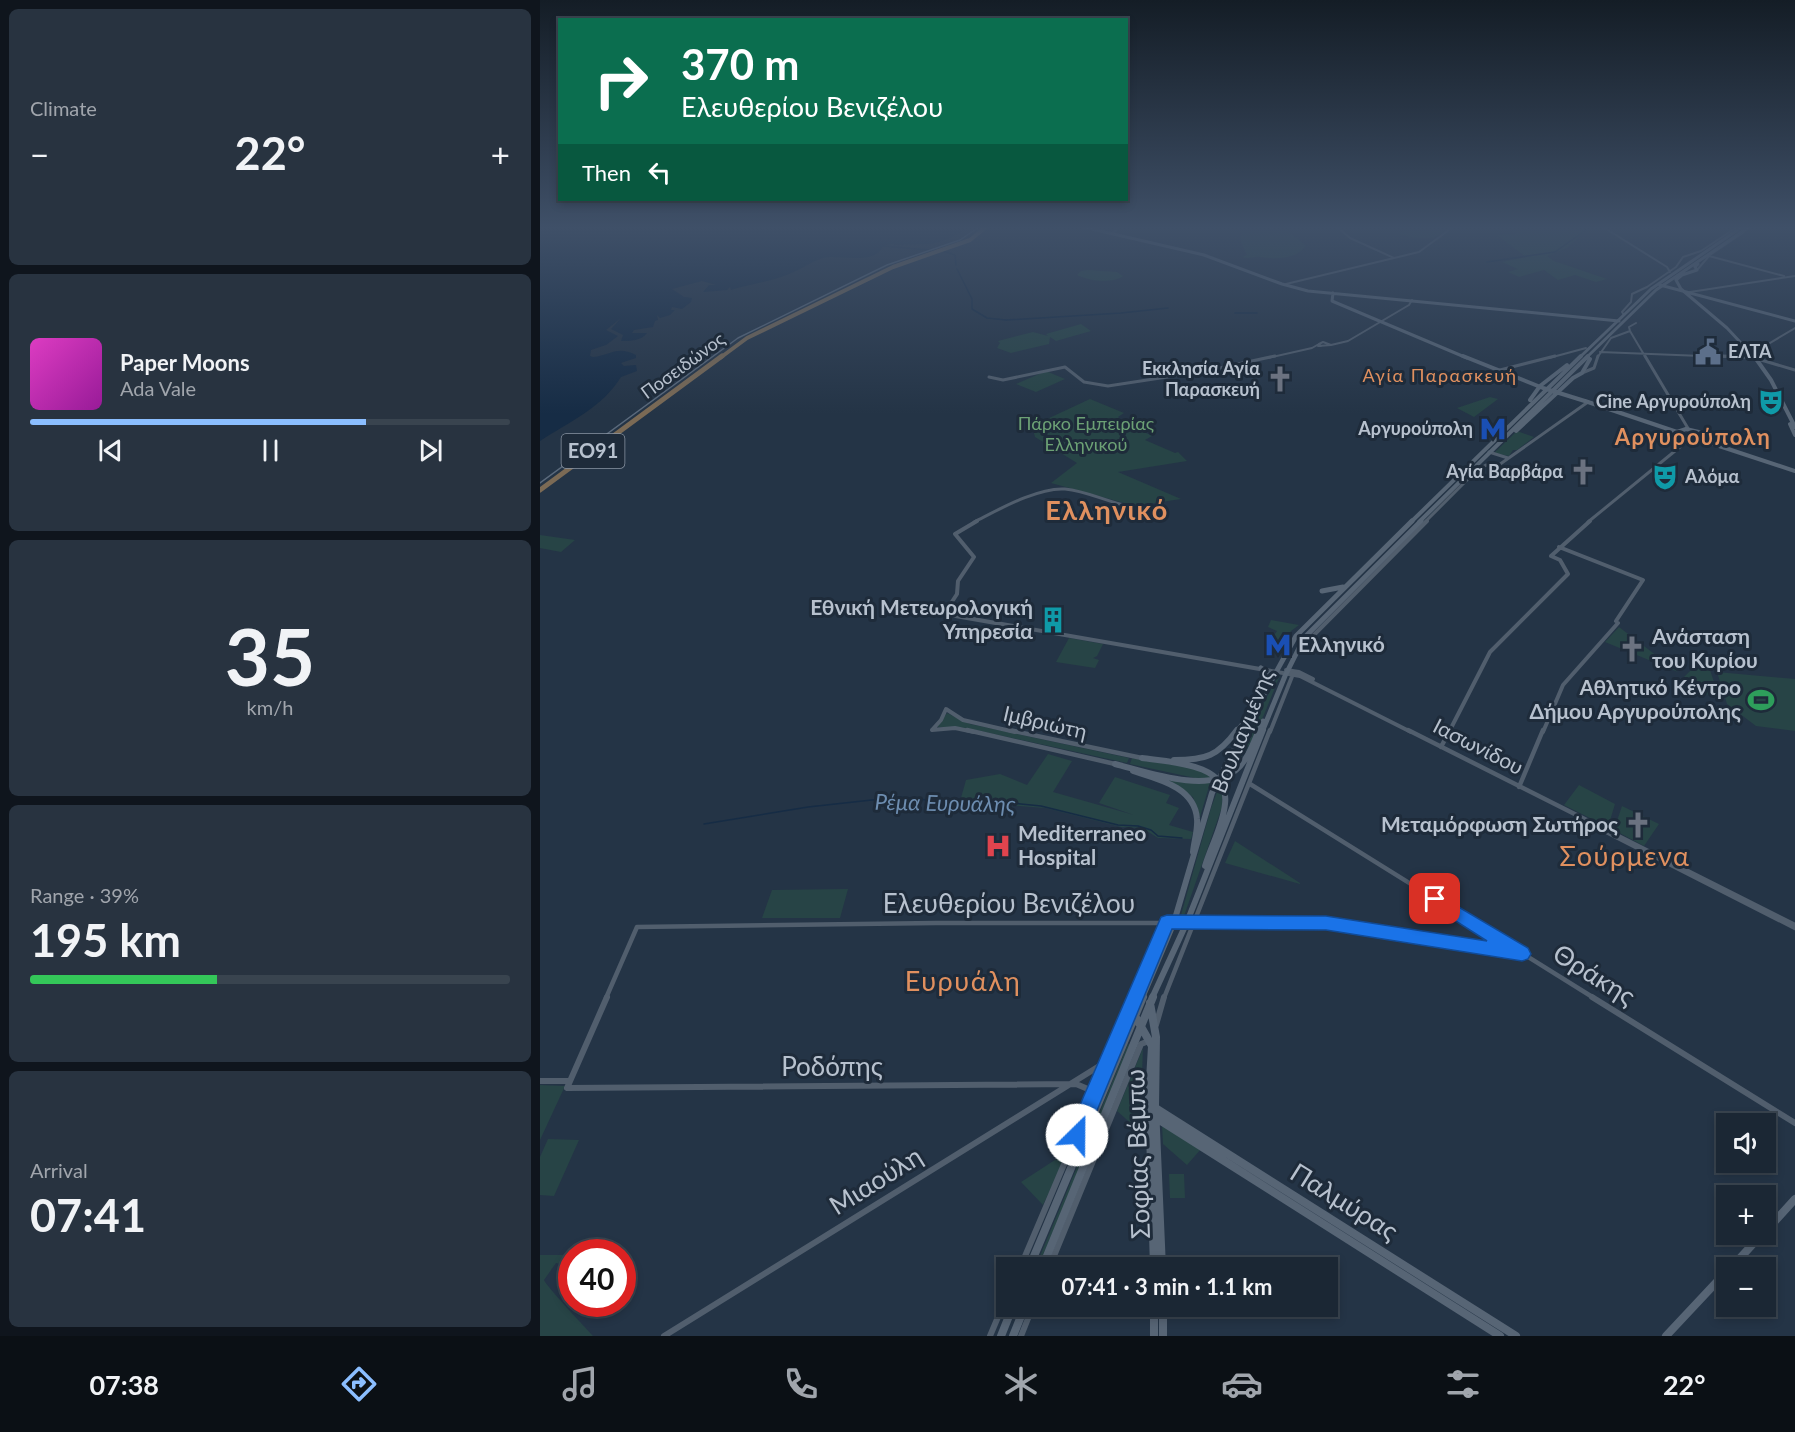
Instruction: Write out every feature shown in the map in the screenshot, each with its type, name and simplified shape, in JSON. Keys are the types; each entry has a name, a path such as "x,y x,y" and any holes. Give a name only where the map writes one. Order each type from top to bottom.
{"highway":[{"name":"Ποσειδώνος","path":"540,488 737,344 843,289"},
{"name":"Ποσειδώνος","path":"771,325 845,289"},
{"path":"818,301 825,300"}],"main road":[{"path":"1308,289 1410,302 1622,320"},
{"path":"1312,289 1410,302 1622,320"},
{"name":"Βουλιαγμένης","path":"1046,1257 1150,1003 1191,922 1201,882 1296,652 1308,633 1476,469 1486,452 1496,446 1591,354 1624,315 1653,289"},
{"name":"Βουλιαγμένης","path":"1517,417 1596,342 1604,331 1633,314 1650,299 1656,289"},
{"path":"1681,290 1795,321"},
{"path":"1681,290 1727,327 1754,356 1767,373 1795,427"},
{"path":"1334,294 1338,302 1380,322 1542,387 1677,432 1689,430 1705,435 1708,438 1707,442"},
{"path":"1631,301 1638,302"},
{"path":"1625,309 1630,309"},
{"path":"1633,314 1638,312"},
{"path":"1608,320 1614,324"},
{"path":"1534,395 1586,348 1596,342"},
{"path":"1496,446 1582,373 1591,354"},
{"path":"1754,356 1795,435"},
{"name":"Βουλιαγμένης","path":"1034,1257 1135,1016 1192,860 1212,793 1223,768 1300,631 1486,452 1534,395"},
{"path":"1677,432 1677,437 1686,442 1696,444 1707,442 1795,471"},
{"path":"1462,481 1469,478"},
{"path":"1389,552 1398,549"},
{"path":"1322,591 1344,587"},
{"path":"1261,668 1270,674 1271,681"},
{"path":"1115,764 1200,781 1220,779 1232,773 1243,762 1275,700"},
{"path":"1142,758 1194,760 1210,757 1224,748 1258,704"},
{"path":"1142,758 1199,768 1222,783 1225,804 1201,882"},
{"path":"1115,764 1170,784 1183,790 1191,798 1197,820 1192,860"},
{"name":"Σοφίας Βέμπω","path":"1150,1003 1155,1029 1152,1111 1161,1257"},
{"name":"Σοφίας Βέμπω","path":"1135,1016 1151,1041 1154,1257"},
{"name":"Παλμύρας","path":"1152,1111 1500,1336"},
{"name":"Παλμύρας","path":"1152,1111 1516,1336"},
{"path":"1776,1220 1795,1199"},
{"path":"1741,1257 1752,1245"},
{"path":"1666,1336 1716,1283"},
{"path":"1001,1336 1009,1317"},
{"path":"1013,1336 1021,1317"},
{"path":"1154,1317 1154,1336"},
{"path":"1163,1317 1163,1336"}],"street":[{"path":"1624,315 1622,312 1631,301 1632,294 1645,289"},
{"path":"1693,292 1710,289"},
{"path":"989,377 1003,380 1065,367 1080,382 1102,386 1242,364 1348,341 1410,302"},
{"path":"1622,320 1635,323 1629,328 1630,331 1689,430"},
{"path":"1754,356 1795,328"},
{"path":"1582,373 1594,368 1596,357 1613,338 1623,331 1630,331"},
{"path":"1500,369 1586,348"},
{"path":"1600,352 1754,356 1795,370"},
{"path":"1754,356 1795,370"},
{"path":"1296,652 1303,649 1379,565 1398,549 1405,539 1476,469 1486,465 1496,467 1588,402"},
{"path":"1441,747 1490,652 1568,574 1560,560 1551,556 1686,442"},
{"path":"1486,452 1508,458"},
{"path":"1128,506 1060,489 1046,492 982,517 957,531 955,534 974,557 958,581 957,594 944,614 1277,671"},
{"path":"1520,787 1563,685 1617,622 1643,580 1559,547"},
{"name":"Ιασωνίδου","path":"1277,671 1289,672 1368,710 1795,927"},
{"path":"1155,1029 1191,922 1250,784 1289,672"},
{"name":"Ιμβριώτη","path":"1115,764 955,728 932,730 941,720 944,710 963,720 1142,758"},
{"name":"Θράκης","path":"1250,784 1795,1123"},
{"path":"1156,922 1163,930"},
{"name":"Ελευθερίου Βενιζέλου","path":"570,1081 637,927 1156,922 1326,923 1522,954"},
{"path":"1025,1257 1163,930 1170,922"},
{"path":"1054,1257 1141,1044 1144,1041 1151,1041"},
{"name":"Μιαούλη","path":"664,1336 1109,1060"},
{"path":"1095,1069 1103,1074"},
{"path":"540,1081 570,1081"},
{"name":"Ροδόπης","path":"570,1081 567,1088 1071,1084 1080,1085 1095,1092"},
{"path":"990,1336 998,1317"},
{"path":"1021,1336 1029,1317"}],"green space":[{"path":"1081,324 1091,331 1056,341 1050,337 1049,344 1011,353 997,348 1000,343 998,341 1033,332 1048,336 1046,334"},
{"path":"1046,371 1065,379 1036,392 1016,384"},
{"path":"1490,397 1498,399 1474,417 1457,408"},
{"name":"Πάρκο Εμπειρίας Ελληνικού","path":"1090,399 1124,413 1118,417 1120,419 1116,428 1146,433 1152,436 1145,440 1175,453 1178,452 1187,461 1118,472 1181,499 1135,506 1051,483 1077,463 1035,437 1032,426"},
{"path":"1517,431 1534,437 1517,450 1513,450 1509,456 1494,453"},
{"path":"540,535 575,540 561,552 540,548"},
{"path":"1271,620 1299,625 1291,631 1282,644 1278,641 1265,648 1277,631 1268,627"},
{"path":"1619,627 1678,672 1605,642"},
{"path":"1069,638 1103,644 1097,656 1093,658 1099,660 1095,668 1056,662"},
{"path":"1693,668 1710,670 1720,700 1706,694 1710,687 1699,683 1696,687 1684,677"},
{"name":"Αθλητικό Κέντρο Δήμου Αργυρούπολης","path":"1717,672 1795,679 1795,731 1756,726 1727,704"},
{"path":"1279,675 1264,716 1250,743 1243,755 1224,775"},
{"path":"947,713 970,724 1129,758 1127,763 967,728 937,727"},
{"path":"1048,754 1072,761 1053,792 1134,815 1099,803 1115,777 1170,795 1166,803 1179,808 1169,825 1193,832 1191,839 1158,838 1142,828 1121,827 1045,808 995,804 959,805 966,780 1000,774 1027,785"},
{"path":"1132,758 1194,768 1215,778 1195,778 1130,764"},
{"path":"1168,780 1210,783 1200,817 1193,797"},
{"path":"1220,784 1223,792 1222,807 1184,916 1181,915"},
{"path":"1579,785 1615,804 1608,827 1564,805"},
{"path":"1622,806 1659,824 1644,846 1614,830"},
{"path":"1235,841 1300,883 1300,884 1225,863"},
{"path":"848,889 840,918 762,918 772,890"},
{"path":"1128,1044 1131,1045 1042,1257 1040,1257"},
{"path":"1143,1048 1141,1101 1143,1134 1117,1111"},
{"path":"540,1085 565,1086 540,1140"},
{"path":"1162,1125 1201,1149 1187,1165 1163,1144"},
{"path":"548,1139 579,1140 554,1196 540,1195 540,1157"},
{"path":"1058,1158 1064,1161 1043,1205 1021,1182"},
{"path":"1169,1174 1184,1174 1185,1198 1170,1198"},
{"path":"540,1255 558,1255 558,1263 544,1280 558,1298 558,1317 576,1317 593,1336 540,1336"}],"water":[{"path":"540,289 673,289 684,297 692,298 691,302 682,309 672,307 671,310 675,310 670,315 660,318 657,315 658,320 655,321 653,327 634,330 632,333 647,333 642,338 621,341 623,335 611,329 621,318 606,330 618,336 606,345 591,350 590,356 619,351 629,352 636,355 636,358 621,363 624,366 636,365 637,371 621,377 595,406 540,441"},
{"path":"705,289 728,289 727,290 703,292"}],"waterway":[{"path":"967,289 972,299 972,309 987,318 1006,320 1168,308"},
{"path":"1235,313 1257,313"},
{"name":"Ρέμα Ευρυάλης","path":"704,824 808,807 899,797 946,802 999,802 1041,806 1118,825 1138,826 1151,830 1158,836 1182,838"}],"tram line":[{"path":"540,483 738,338 837,289"}],"place":[{"name":"ΕΛΤΑ","path":"1708,352"},
{"name":"Εκκλησία Αγία Παρασκευή","path":"1280,379"},
{"name":"Cine Αργυρούπολη","path":"1771,402"},
{"name":"Αργυρούπολη","path":"1493,429"},
{"name":"Αγία Βαρβάρα","path":"1583,472"},
{"name":"Αλόμα","path":"1665,477"},
{"name":"Εθνική Μετεωρολογική Υπηρεσία","path":"1053,620"},
{"name":"Ελληνικό","path":"1278,645"},
{"name":"Ανάσταση του Κυρίου","path":"1632,649"},
{"name":"Αθλητικό Κέντρο Δήμου Αργυρούπολης","path":"1761,700"},
{"name":"Μεταμόρφωση Σωτήρος","path":"1638,825"},
{"name":"Mediterraneo Hospital","path":"998,846"}],"district":[{"name":"Αγία Παρασκευή","path":"1440,376"},
{"name":"Αργυρούπολη","path":"1693,437"},
{"name":"Ελληνικό","path":"1107,511"},
{"name":"Σούρμενα","path":"1625,857"},
{"name":"Ευρυάλη","path":"963,982"}],"route":[{"path":"1077,1135 1167,922 1326,923 1522,954 1435,899"}]}
